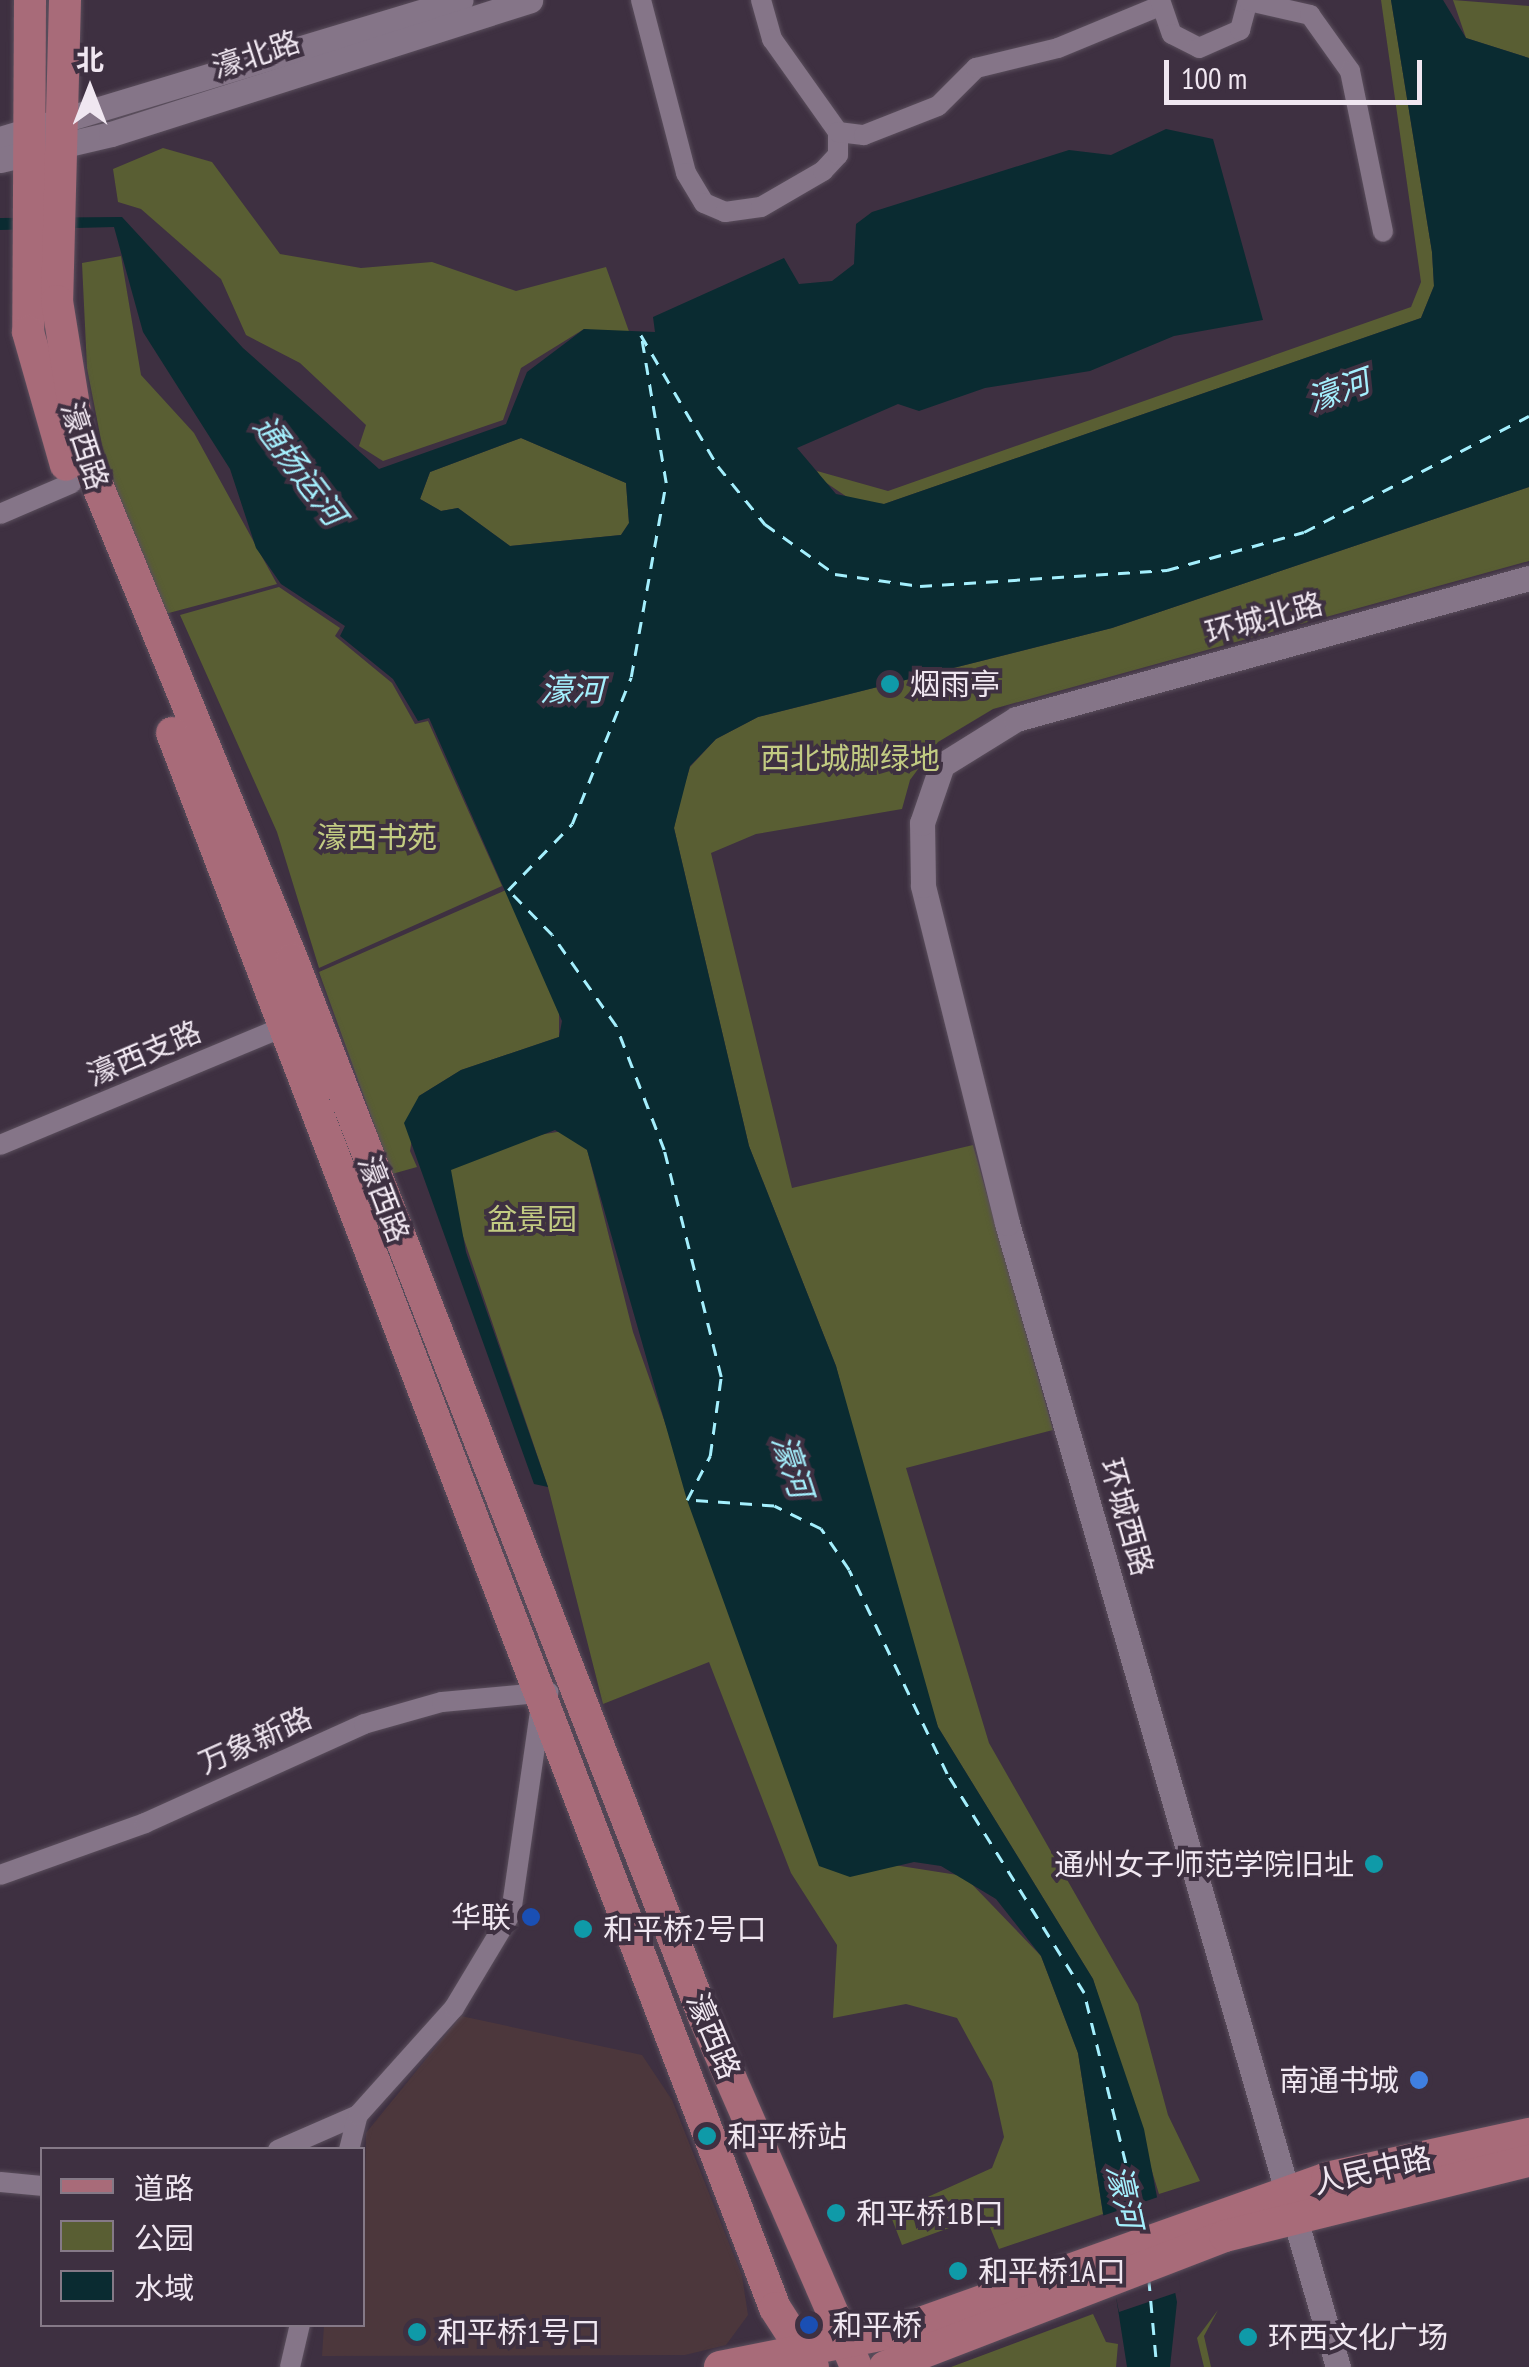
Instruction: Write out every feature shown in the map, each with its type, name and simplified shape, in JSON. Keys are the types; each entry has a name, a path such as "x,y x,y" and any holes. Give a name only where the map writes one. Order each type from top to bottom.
{"main road":[{"name":"濠西路","path":"30,0 14,146 24,196 34,370 72,484 300,1021 850,2355"},
{"name":"濠西路","path":"65,0 64,134 57,182 62,356 80,443 300,1021 543,1694 776,2308 807,2360"},
{"name":"人民中路","path":"1083,2275 1288,2204 1529,2134"},
{"name":"人民中路","path":"1288,2204 1529,2161"},
{"path":"720,2367 850,2355 1083,2275"},
{"path":"885,2367 1083,2275"}],"street":[{"name":"濠北路","path":"64,134 461,0"},
{"name":"濠北路","path":"14,146 530,0"},
{"path":"642,0 686,173 704,204 725,212 761,206 822,171 838,155 838,132 772,39 761,0"},
{"path":"838,132 864,136 938,106 976,68 1058,48 1160,3 1172,34 1214,47 1240,30 1248,1 1310,15 1350,72 1383,232"},
{"path":"0,514 72,484"},
{"name":"环城北路","path":"1016,719 1527,585"},
{"name":"环城西路","path":"1016,719 942,765 925,795 923,885 1007,1223 1338,2367"},
{"name":"濠西支路","path":"0,1146 300,1021"},
{"name":"万象新路","path":"0,1875 145,1824 364,1724 442,1702 543,1694 574,1684"},
{"path":"285,2147 358,2116 454,2008 512,1913 543,1694"},
{"path":"350,2147 358,2116"},
{"path":"0,2182 40,2186"},
{"path":"290,2367 299,2327"}],"shaded area":[{"path":"461,2016 642,2055 672,2100 742,2276 748,2315 726,2345 685,2355 322,2356 324,2327 365,2327 366,2133"}],"green space":[{"path":"1381,0 1391,0 1432,252 1434,286 1421,318 884,504 853,501 822,480 817,471 888,491 1411,307 1421,282"},
{"path":"1453,0 1529,6 1529,58 1466,38"},
{"path":"163,148 212,162 280,254 361,268 432,262 516,291 606,267 631,337 584,329 521,368 503,420 383,461 359,446 366,425 300,363 246,335 221,279 141,209 118,202 113,169"},
{"path":"121,256 141,375 194,433 277,584 165,614 109,481 87,368 82,263"},
{"path":"521,438 626,483 629,523 621,535 510,546 458,508 441,511 420,499 430,472"},
{"name":"西北城脚绿地","path":"1529,487 1529,561 993,709 938,742 910,780 902,809 756,834 711,853 792,1188 973,1145 1053,1430 906,1468 989,1743 1138,2004 1168,2115 1200,2181 1159,2194 1093,1979 938,1727 906,1636 836,1366 749,1146 674,828 681,795 690,767 716,739 758,717 1112,628"},
{"name":"濠西书苑","path":"279,587 340,628 335,636 392,683 415,724 428,721 502,886 319,968 277,832 180,615"},
{"path":"506,890 559,1010 559,1037 461,1070 419,1096 410,1151 417,1167 392,1174 319,972"},
{"name":"盆景园","path":"563,1131 587,1149 633,1332 717,1570 894,1865 964,1876 1041,1956 1078,2053 1103,2214 999,2249 985,2215 902,2245 890,2214 992,2168 1004,2137 992,2082 957,2018 906,2004 833,2018 837,1945 791,1873 709,1662 603,1704 548,1487 450,1198 451,1169 521,1138"},
{"path":"1218,2310 1204,2336 1211,2367 1204,2367 1197,2338"},
{"path":"1093,2314 1106,2342 1118,2344 1116,2367 951,2367"}],"water":[{"name":"濠河","path":"1391,0 1443,0 1466,38 1529,58 1529,487 1112,628 758,717 716,739 690,766 674,828 749,1146 836,1366 938,1727 1093,1979 1144,2129 1177,2302 1170,2367 1127,2367 1078,2053 1041,1956 996,1899 941,1866 914,1862 850,1877 819,1866 687,1500 587,1150 555,1130 451,1170 466,1252 548,1487 534,1484 404,1123 419,1096 461,1070 559,1037 562,1021 429,718 418,721 393,679 340,636 345,626 281,584 256,548 230,469 143,332 114,227 0,230 0,218 122,217 243,348 379,469 506,424 527,372 584,329 655,332 653,317 784,258 799,284 832,281 854,264 856,224 872,212 1069,150 1111,155 1166,129 1213,139 1263,320 1174,336 1090,371 985,388 919,411 898,404 797,448 836,494 884,504 1421,318 1434,286 1432,252","holes":["521,438 626,483 629,523 621,535 510,546 458,508 441,511 420,499 430,472"]}],"pier":[{"name":"濠河","path":"1164,2195 1181,2291 1119,2312 1099,2217"}],"ferry route":[{"path":"1141,2227 1084,1993 947,1774 849,1570 821,1529 774,1506 687,1500 710,1456 721,1377 664,1150 616,1026 552,935 508,890 572,824 631,677 666,483 641,335 718,466 765,524 835,574 920,586 1167,570 1304,532 1529,416"},
{"path":"1149,2279 1157,2367"}],"place":[{"name":"烟雨亭","path":"890,684"},
{"name":"通州女子师范学院旧址","path":"1374,1864"},
{"name":"华联","path":"531,1917"},
{"name":"和平桥2号口","path":"583,1929"},
{"name":"南通书城","path":"1419,2080"},
{"name":"和平桥站","path":"707,2136"},
{"name":"和平桥1B口","path":"836,2213"},
{"name":"和平桥1A口","path":"958,2271"},
{"name":"和平桥","path":"809,2325"},
{"name":"和平桥1号口","path":"417,2332"},
{"name":"环西文化广场","path":"1248,2337"}],"water label":[{"name":"通扬运河","path":"300,470"}]}
